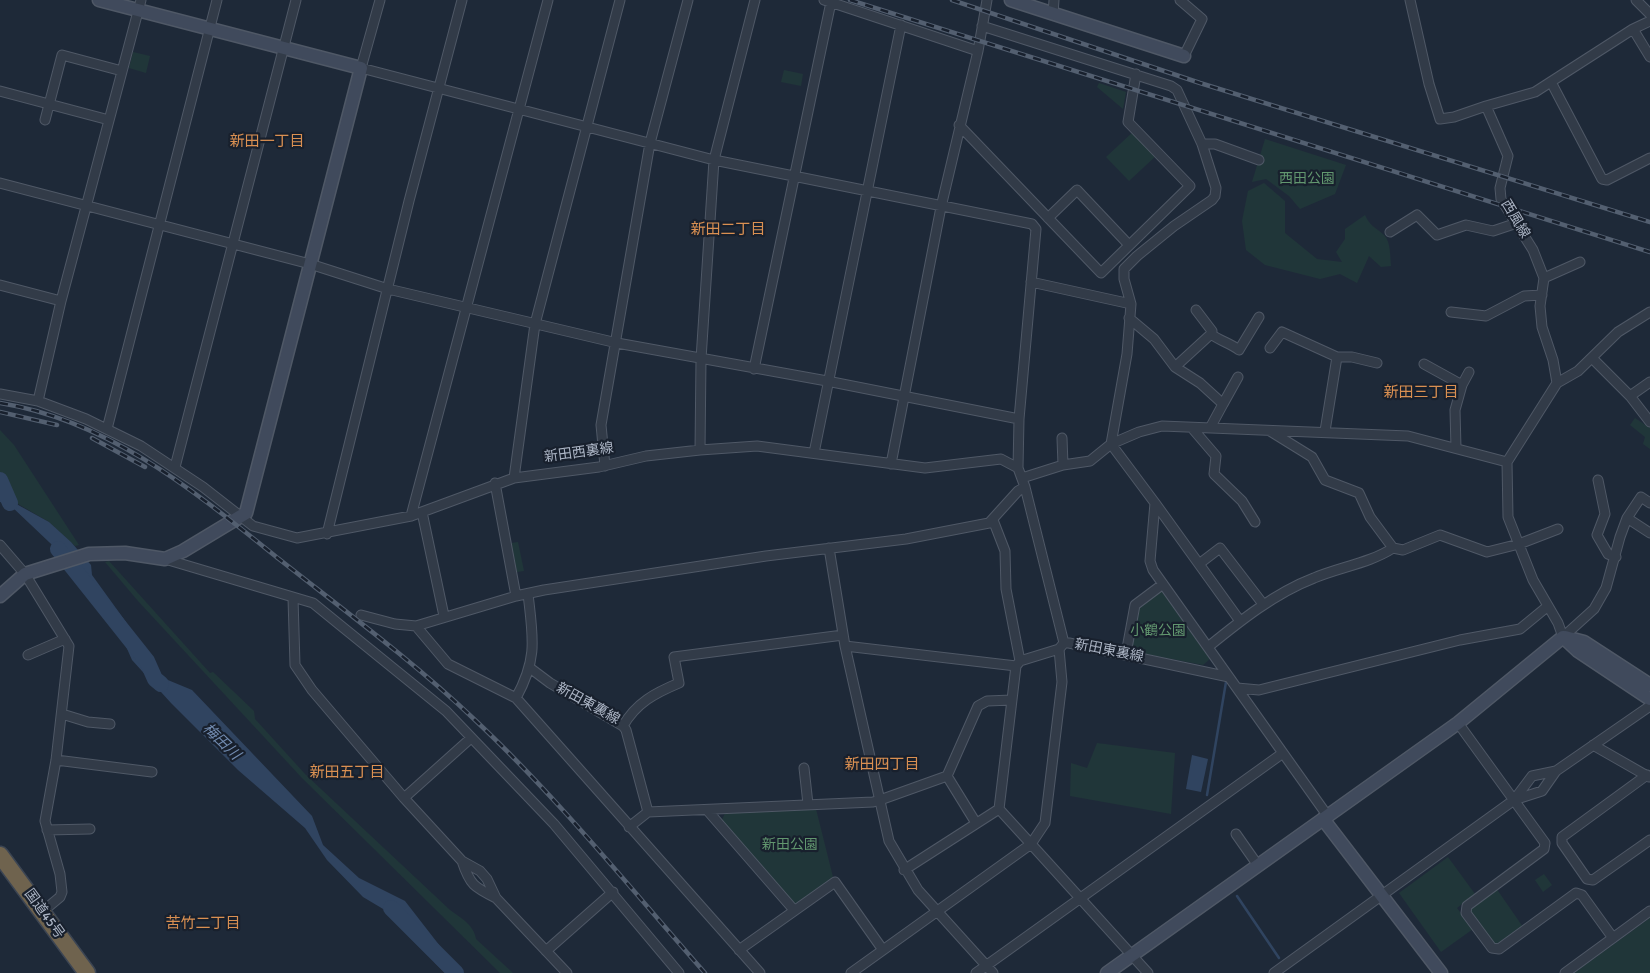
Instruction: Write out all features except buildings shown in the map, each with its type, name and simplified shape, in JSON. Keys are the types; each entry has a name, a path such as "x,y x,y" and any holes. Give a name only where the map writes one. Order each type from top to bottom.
{"highway":[{"name":"国道45号","path":"0,855 87,973"}],"street":[{"path":"99,0 139,5 210,29 714,160 1032,224 1036,229 1018,419 1018,468 1023,482 1061,646 1062,682 1045,823 1031,844 851,973"},
{"path":"107,429 217,0"},
{"path":"175,467 296,0"},
{"path":"165,559 183,551 246,512 380,0"},
{"path":"327,534 462,0"},
{"path":"411,516 548,0"},
{"path":"514,478 535,324 620,0"},
{"path":"604,466 601,425 617,344 650,143 688,0"},
{"path":"700,450 701,359 714,160 755,0"},
{"path":"891,464 941,207 978,51 987,0"},
{"path":"1011,0 1184,56 1202,19 1180,0"},
{"path":"1053,14 1054,0"},
{"path":"1410,0 1429,84 1440,119 1454,117 1535,92 1633,29 1650,21"},
{"path":"1636,0 1650,14"},
{"path":"754,369 827,1 978,51"},
{"path":"38,401 61,301 139,5"},
{"path":"814,453 827,381 901,25"},
{"path":"982,26 1171,86 1177,90 1202,144 1216,188 1215,196 1152,244 1124,269 1124,280 1131,304 1127,354 1111,444 1240,621"},
{"path":"1633,29 1650,57"},
{"path":"45,120 62,55 122,71"},
{"path":"959,125 1101,273 1190,186 1128,122 1136,74"},
{"path":"1551,82 1602,179 1607,180 1650,158"},
{"path":"0,91 109,120"},
{"name":"西風線","path":"1486,106 1508,156 1500,188 1501,199 1533,250 1544,278 1542,327 1553,360 1557,383"},
{"path":"1202,144 1215,144 1259,160"},
{"path":"0,183 231,246 310,264 388,289 617,344 827,381 1018,419"},
{"path":"1048,218 1077,190 1130,245"},
{"path":"1390,232 1417,215 1437,235 1466,226 1493,230 1517,224"},
{"path":"1544,278 1580,262"},
{"path":"1031,282 1131,304"},
{"path":"0,285 61,301"},
{"path":"1451,312 1486,316 1524,296 1542,295"},
{"path":"1196,310 1212,331 1211,334 1220,341 1230,343 1239,350 1259,317"},
{"path":"1650,312 1618,332 1578,371 1557,383 1507,462 1508,518 1533,580 1563,637 1578,651 1650,699"},
{"path":"1129,318 1154,339 1175,367 1200,382 1223,404"},
{"path":"1270,348 1282,332 1337,357 1352,357 1377,363"},
{"path":"1175,367 1211,334"},
{"path":"1324,431 1337,357"},
{"path":"1592,358 1630,396 1650,422"},
{"path":"1424,364 1462,385"},
{"path":"1456,448 1455,410 1462,385 1469,372"},
{"path":"1210,428 1238,377"},
{"path":"1630,396 1650,382"},
{"name":"新田西裏線","path":"0,394 38,401 107,429 175,467 253,526 297,538 327,534 411,516 495,483 514,478 604,466 646,456 700,450 757,446 925,468 1001,459 1018,468"},
{"path":"361,615 395,624 416,626 444,616 516,596 828,548 906,539 989,523 1018,491 1023,482 1063,466 1090,461 1111,444 1139,432 1162,426 1270,431 1324,431 1408,436 1507,462"},
{"path":"1192,428 1216,456 1214,474 1242,501 1255,522"},
{"path":"1270,431 1312,457 1326,480 1359,493 1370,517 1393,548 1403,550 1440,535 1487,552 1519,544 1558,529"},
{"path":"1062,438 1063,466"},
{"path":"1598,480 1605,514 1597,534 1608,554 1616,557"},
{"path":"495,483 516,596"},
{"path":"1107,973 1257,864 1458,723 1563,637 1594,609 1606,588 1620,537 1628,518 1641,497 1650,503"},
{"path":"1155,503 1150,561 1153,570 1229,676 1325,817 1441,973"},
{"path":"422,512 444,616"},
{"path":"1628,518 1650,533"},
{"path":"993,520 1005,550 1006,589 1018,663 999,809 1148,973"},
{"path":"0,545 27,573 69,646 56,760 45,821 60,874 62,892 60,897 42,912"},
{"path":"828,548 845,646 889,841 904,870 936,911 993,973"},
{"path":"1199,564 1220,548 1263,604"},
{"path":"1208,647 1263,604 1312,578 1382,555 1393,548"},
{"path":"0,596 27,573 89,554 125,553 165,559 313,603 446,711 554,824 679,973"},
{"path":"1126,654 1135,605 1163,584"},
{"path":"516,698 530,668 533,636 528,594"},
{"path":"293,598 295,665 312,690 404,798 462,861 480,871 488,879 496,898 567,973"},
{"path":"1237,688 1259,690 1460,640 1520,629 1548,606"},
{"path":"416,626 448,664 516,698 760,973"},
{"name":"新田東裏線","path":"530,668 550,683 623,726 632,710 679,683 674,657 843,636"},
{"path":"1563,637 1584,642 1650,685"},
{"path":"28,655 65,639"},
{"name":"新田東裏線","path":"845,646 1018,663 1061,646 1126,654 1229,676"},
{"path":"629,827 648,812 880,800 947,776 978,706 987,700 1012,700"},
{"path":"1514,800 1542,791 1556,771 1650,706"},
{"path":"62,714 88,722 110,724"},
{"path":"1458,723 1545,843 1544,849 1466,906 1466,913 1492,948 1499,949 1576,894 1582,895 1613,938"},
{"path":"623,726 626,730 648,812"},
{"path":"404,798 471,738"},
{"path":"1593,745 1648,776 1562,837 1562,843 1587,879 1593,880 1650,840"},
{"path":"976,973 1283,754"},
{"path":"56,760 152,772"},
{"path":"804,768 808,804"},
{"path":"1274,973 1514,800 1532,776 1556,771"},
{"path":"947,776 976,823"},
{"path":"904,870 999,809"},
{"path":"707,810 794,910"},
{"path":"47,830 90,829"},
{"path":"1236,834 1257,864"},
{"path":"462,861 469,882 476,889 496,898"},
{"path":"739,950 835,882 883,950"},
{"path":"546,951 612,892"},
{"path":"1565,973 1650,911"}],"green space":[{"path":"133,52 150,56 146,73 129,68"},
{"path":"784,70 803,74 801,86 781,82"},
{"path":"1099,83 1126,92 1123,109 1097,87"},
{"path":"1134,131 1157,155 1129,181 1106,157"},
{"name":"西田公園","path":"1265,139 1346,165 1335,194 1300,209 1289,196 1266,179 1252,182"},
{"path":"1264,183 1285,201 1285,233 1317,259 1342,262 1336,252 1345,239 1345,229 1365,215 1371,224 1386,238 1390,250 1391,266 1381,267 1369,256 1357,283 1340,274 1320,279 1265,265 1246,250 1242,221 1248,191"},
{"path":"1635,418 1650,428 1650,449 1643,444 1645,437 1630,425"},
{"path":"0,430 14,445 79,545 75,546 49,522 13,501 0,472"},
{"path":"518,542 524,571 517,572 511,543"},
{"path":"109,561 210,673 213,672 254,711 255,719 305,774 450,910 466,922 473,930 476,939 513,973 500,973 302,778 138,601 105,562"},
{"name":"小鶴公園","path":"1160,589 1210,659 1203,665 1130,651 1137,605"},
{"path":"1097,743 1175,753 1171,814 1070,796 1071,763 1087,768"},
{"name":"新田公園","path":"816,809 833,877 794,905 722,820 726,811"},
{"path":"1448,857 1475,894 1457,908 1473,929 1441,952 1399,893"},
{"path":"1544,874 1552,885 1543,892 1535,880"},
{"path":"1496,888 1523,927 1500,943 1494,944 1471,914 1471,906"},
{"path":"1650,918 1650,973 1574,973"}],"water":[{"path":"0,495 49,522 71,542 91,565 92,575 126,622 137,656 163,678 192,690 312,816 323,845 359,878 405,901 450,959 464,973 445,973 435,963 410,925 363,897 327,860 305,828 238,770 171,703 132,660 121,635 101,607 87,578 11,506 0,502"},
{"path":"1192,755 1208,759 1201,792 1186,789"}],"waterway":[{"path":"0,480 10,503"},
{"name":"梅田川","path":"58,549 147,661 155,679 161,684"},
{"path":"1207,795 1226,682"},
{"path":"1237,896 1279,958"},
{"name":"梅田川","path":"391,908 456,973"}],"railway":[{"path":"850,0 1650,252"},
{"path":"952,0 1200,83 1650,222"},
{"path":"0,403 40,412 78,425 114,442 149,462 215,508 379,637 452,699 506,750 593,844 705,973"},
{"path":"0,412 57,425"},
{"path":"92,438 145,467"}],"district":[{"name":"新田一丁目","path":"267,142"},
{"name":"新田二丁目","path":"728,230"},
{"name":"新田三丁目","path":"1421,393"},
{"name":"新田四丁目","path":"882,765"},
{"name":"新田五丁目","path":"347,773"},
{"name":"苦竹二丁目","path":"203,924"}]}
